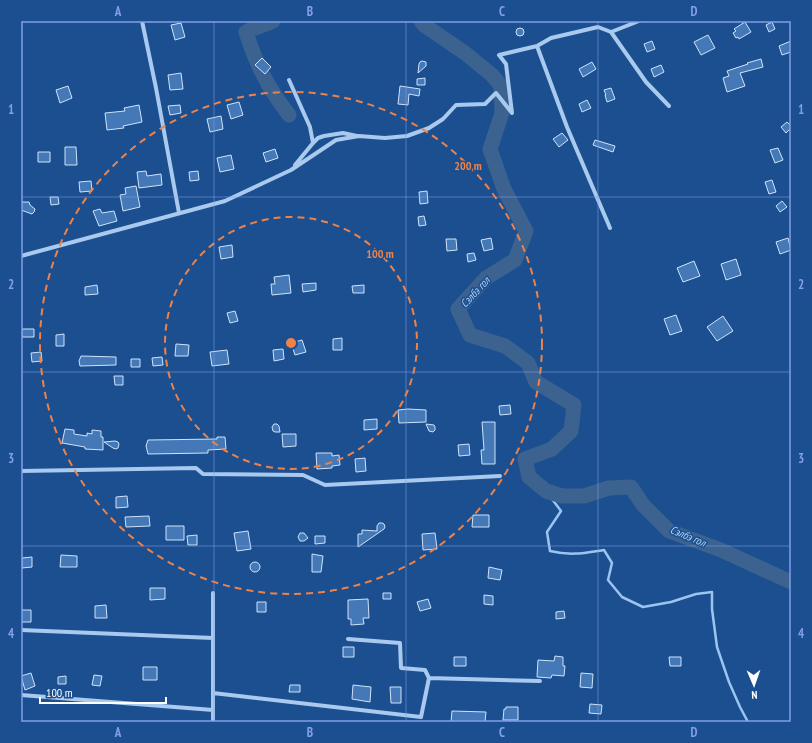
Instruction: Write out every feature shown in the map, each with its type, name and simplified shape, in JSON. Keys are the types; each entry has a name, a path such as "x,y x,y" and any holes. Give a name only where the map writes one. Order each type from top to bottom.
{"street":[{"path":"142,21 179,213"},
{"path":"612,32 639,21"},
{"path":"291,170 318,138 331,134 343,133 385,138 406,136 429,128 443,119 456,105 485,104 496,93 512,113 506,64 499,55 537,46 551,38 598,27 612,32 646,82 669,106"},
{"path":"537,46 566,127 610,228"},
{"path":"289,80 310,127 312,144"},
{"path":"21,256 225,201 291,170 336,140 359,136"},
{"path":"21,471 196,468 203,474 303,475 325,484 500,476"},
{"path":"213,722 214,593"},
{"path":"21,630 213,638"},
{"path":"213,693 421,717 429,678 425,670 401,668 400,644 348,639"},
{"path":"429,678 540,681"},
{"path":"21,696 213,710"}],"building":[{"path":"745,22 751,32 739,39 738,37 736,38 733,33 736,31 734,29"},
{"path":"772,22 775,29 769,32 766,25"},
{"path":"181,23 185,37 175,40 171,25"},
{"path":"518,28 522,28 524,32 522,36 518,36 516,34 516,30"},
{"path":"708,35 715,48 701,55 694,42"},
{"path":"652,41 655,49 647,52 644,44"},
{"path":"791,41 791,52 782,55 779,46"},
{"path":"262,58 271,67 265,74 255,65"},
{"path":"761,59 763,67 740,73 745,86 727,92 723,78 729,76 727,71"},
{"path":"422,61 426,62 426,66 418,73 419,64"},
{"path":"592,62 596,69 583,77 579,69"},
{"path":"661,65 664,72 654,77 651,69"},
{"path":"181,73 183,89 170,90 168,75"},
{"path":"425,78 425,85 417,85 417,79"},
{"path":"68,86 72,98 60,103 56,90"},
{"path":"400,86 420,89 419,96 409,94 408,105 398,104"},
{"path":"611,88 615,99 607,102 604,90"},
{"path":"587,100 591,108 582,112 579,104"},
{"path":"239,102 243,115 231,119 227,105"},
{"path":"139,105 142,122 123,126 124,128 107,130 105,113 125,111 124,108"},
{"path":"180,105 181,113 170,115 168,106"},
{"path":"221,116 223,129 210,132 207,119"},
{"path":"787,122 791,128 786,133 781,127"},
{"path":"562,133 568,140 559,147 553,139"},
{"path":"595,140 615,146 613,152 593,145"},
{"path":"65,147 76,147 77,165 65,165"},
{"path":"778,148 783,160 775,163 770,150"},
{"path":"275,149 278,158 266,162 263,153"},
{"path":"38,152 50,152 50,162 38,162"},
{"path":"231,155 234,169 220,172 217,158"},
{"path":"146,171 147,176 161,174 162,185 139,188 137,172"},
{"path":"198,171 199,180 190,181 189,172"},
{"path":"772,180 776,192 769,194 765,182"},
{"path":"91,181 92,191 80,192 79,182"},
{"path":"136,186 140,207 123,211 120,195 126,194 125,188"},
{"path":"427,191 428,203 420,204 419,192"},
{"path":"50,197 58,197 59,204 51,205"},
{"path":"782,201 787,207 780,212 776,206"},
{"path":"21,202 29,202 35,209 34,212 32,214 21,210"},
{"path":"100,209 102,213 114,211 117,221 99,226 93,211"},
{"path":"424,216 426,225 419,226 418,217"},
{"path":"491,238 493,249 484,251 481,240"},
{"path":"788,238 791,250 780,254 776,242"},
{"path":"446,239 456,239 457,250 447,251"},
{"path":"232,245 233,257 221,259 219,247"},
{"path":"474,253 476,260 468,262 467,254"},
{"path":"736,259 741,275 726,280 721,264"},
{"path":"694,261 700,276 683,282 677,268"},
{"path":"289,275 291,293 272,295 271,284 275,284 274,277"},
{"path":"316,283 316,290 303,292 302,284"},
{"path":"97,285 98,294 85,295 85,287"},
{"path":"364,285 364,293 353,293 352,286"},
{"path":"235,311 238,321 230,323 227,313"},
{"path":"676,315 682,331 670,335 664,319"},
{"path":"723,316 733,331 717,341 707,327"},
{"path":"22,329 34,329 34,337 22,337"},
{"path":"64,334 64,346 56,346 56,335"},
{"path":"342,338 342,350 333,350 333,339"},
{"path":"302,340 306,352 295,355 291,343"},
{"path":"176,344 189,345 188,356 175,356"},
{"path":"283,349 284,359 274,361 273,350"},
{"path":"227,350 229,364 212,366 210,352"},
{"path":"41,352 42,361 32,362 31,353"},
{"path":"81,356 116,357 116,365 80,366 79,361"},
{"path":"162,357 163,365 153,366 152,358"},
{"path":"131,359 140,359 140,367 131,367"},
{"path":"114,376 123,376 123,385 115,385"},
{"path":"510,405 511,414 500,415 499,406"},
{"path":"398,410 426,410 426,422 399,423"},
{"path":"377,419 377,429 364,430 364,420"},
{"path":"482,422 495,422 495,464 482,464 481,450 484,450"},
{"path":"274,424 279,426 280,432 273,431 272,427"},
{"path":"426,424 434,425 435,430 433,432 429,431"},
{"path":"65,429 74,430 74,434 87,436 87,433 92,434 92,430 101,431 101,437 103,437 103,450 85,449 85,447 62,443"},
{"path":"282,434 296,434 296,446 283,447"},
{"path":"217,437 225,437 226,449 208,450 208,453 148,454 146,446 148,440 217,439"},
{"path":"115,441 119,444 118,448 116,449 104,442"},
{"path":"469,444 470,455 459,456 458,445"},
{"path":"316,453 332,453 332,456 339,455 340,465 332,466 332,468 317,469"},
{"path":"365,458 366,471 356,472 355,459"},
{"path":"127,496 128,507 116,508 116,497"},
{"path":"473,515 489,515 489,527 472,527"},
{"path":"149,516 150,526 126,527 125,517"},
{"path":"379,523 384,524 384,529 358,547 358,534 362,534 362,530 377,531 377,526"},
{"path":"166,526 184,526 184,540 166,540"},
{"path":"248,531 251,549 237,551 234,533"},
{"path":"300,533 304,533 308,538 304,541 300,541 298,537"},
{"path":"435,533 437,549 423,550 422,534"},
{"path":"197,535 197,545 188,545 187,536"},
{"path":"315,536 325,536 325,543 315,544"},
{"path":"312,554 323,556 321,572 312,572"},
{"path":"61,555 77,556 77,567 60,567"},
{"path":"32,557 32,567 22,568 22,558"},
{"path":"253,562 257,562 260,567 257,572 253,572 250,569 250,565"},
{"path":"489,567 502,570 500,580 488,578"},
{"path":"150,588 165,588 165,599 150,600"},
{"path":"383,593 391,593 391,599 383,599"},
{"path":"484,595 493,596 493,605 484,604"},
{"path":"368,599 369,618 363,618 364,624 351,625 351,619 348,619 348,600"},
{"path":"428,599 431,608 420,611 417,602"},
{"path":"257,602 266,602 266,612 257,612"},
{"path":"106,605 107,618 95,618 95,606"},
{"path":"21,610 31,610 31,622 21,622"},
{"path":"564,611 565,618 556,619 556,612"},
{"path":"343,647 354,647 354,657 343,657"},
{"path":"555,656 563,657 563,666 565,666 564,676 552,675 551,678 537,677 538,660 554,661"},
{"path":"454,657 466,657 466,666 454,666"},
{"path":"669,657 681,657 681,666 670,666"},
{"path":"143,667 157,667 157,680 143,680"},
{"path":"31,673 35,686 25,690 21,676"},
{"path":"581,673 593,674 592,688 580,687"},
{"path":"94,675 102,676 100,686 92,685"},
{"path":"66,676 66,684 58,684 58,677"},
{"path":"290,685 300,685 300,692 289,692"},
{"path":"353,685 371,687 370,702 352,699"},
{"path":"390,687 401,687 401,703 391,703"},
{"path":"590,704 602,705 601,714 589,713"},
{"path":"506,707 518,707 518,720 503,720 504,709 506,709"},
{"path":"452,711 486,712 485,722 451,722"}],"waterway":[{"path":"273,21 246,32 263,75 289,115"},
{"name":"Сэлбэ гол","path":"421,21 424,25 465,53 492,75 501,86 502,113 490,149 504,189 526,231 515,260 486,278 458,309 470,335 505,346 528,363 536,382 574,405 571,431 552,449 525,459 529,477 546,491 562,496 584,496 609,488 631,487 643,505 669,531 721,550 791,582"},
{"path":"546,491 561,511 547,532 550,551 571,554 604,550 612,563 608,580 622,597 643,607 671,602 696,594 712,592 712,609 717,647 729,682 748,722"}]}
